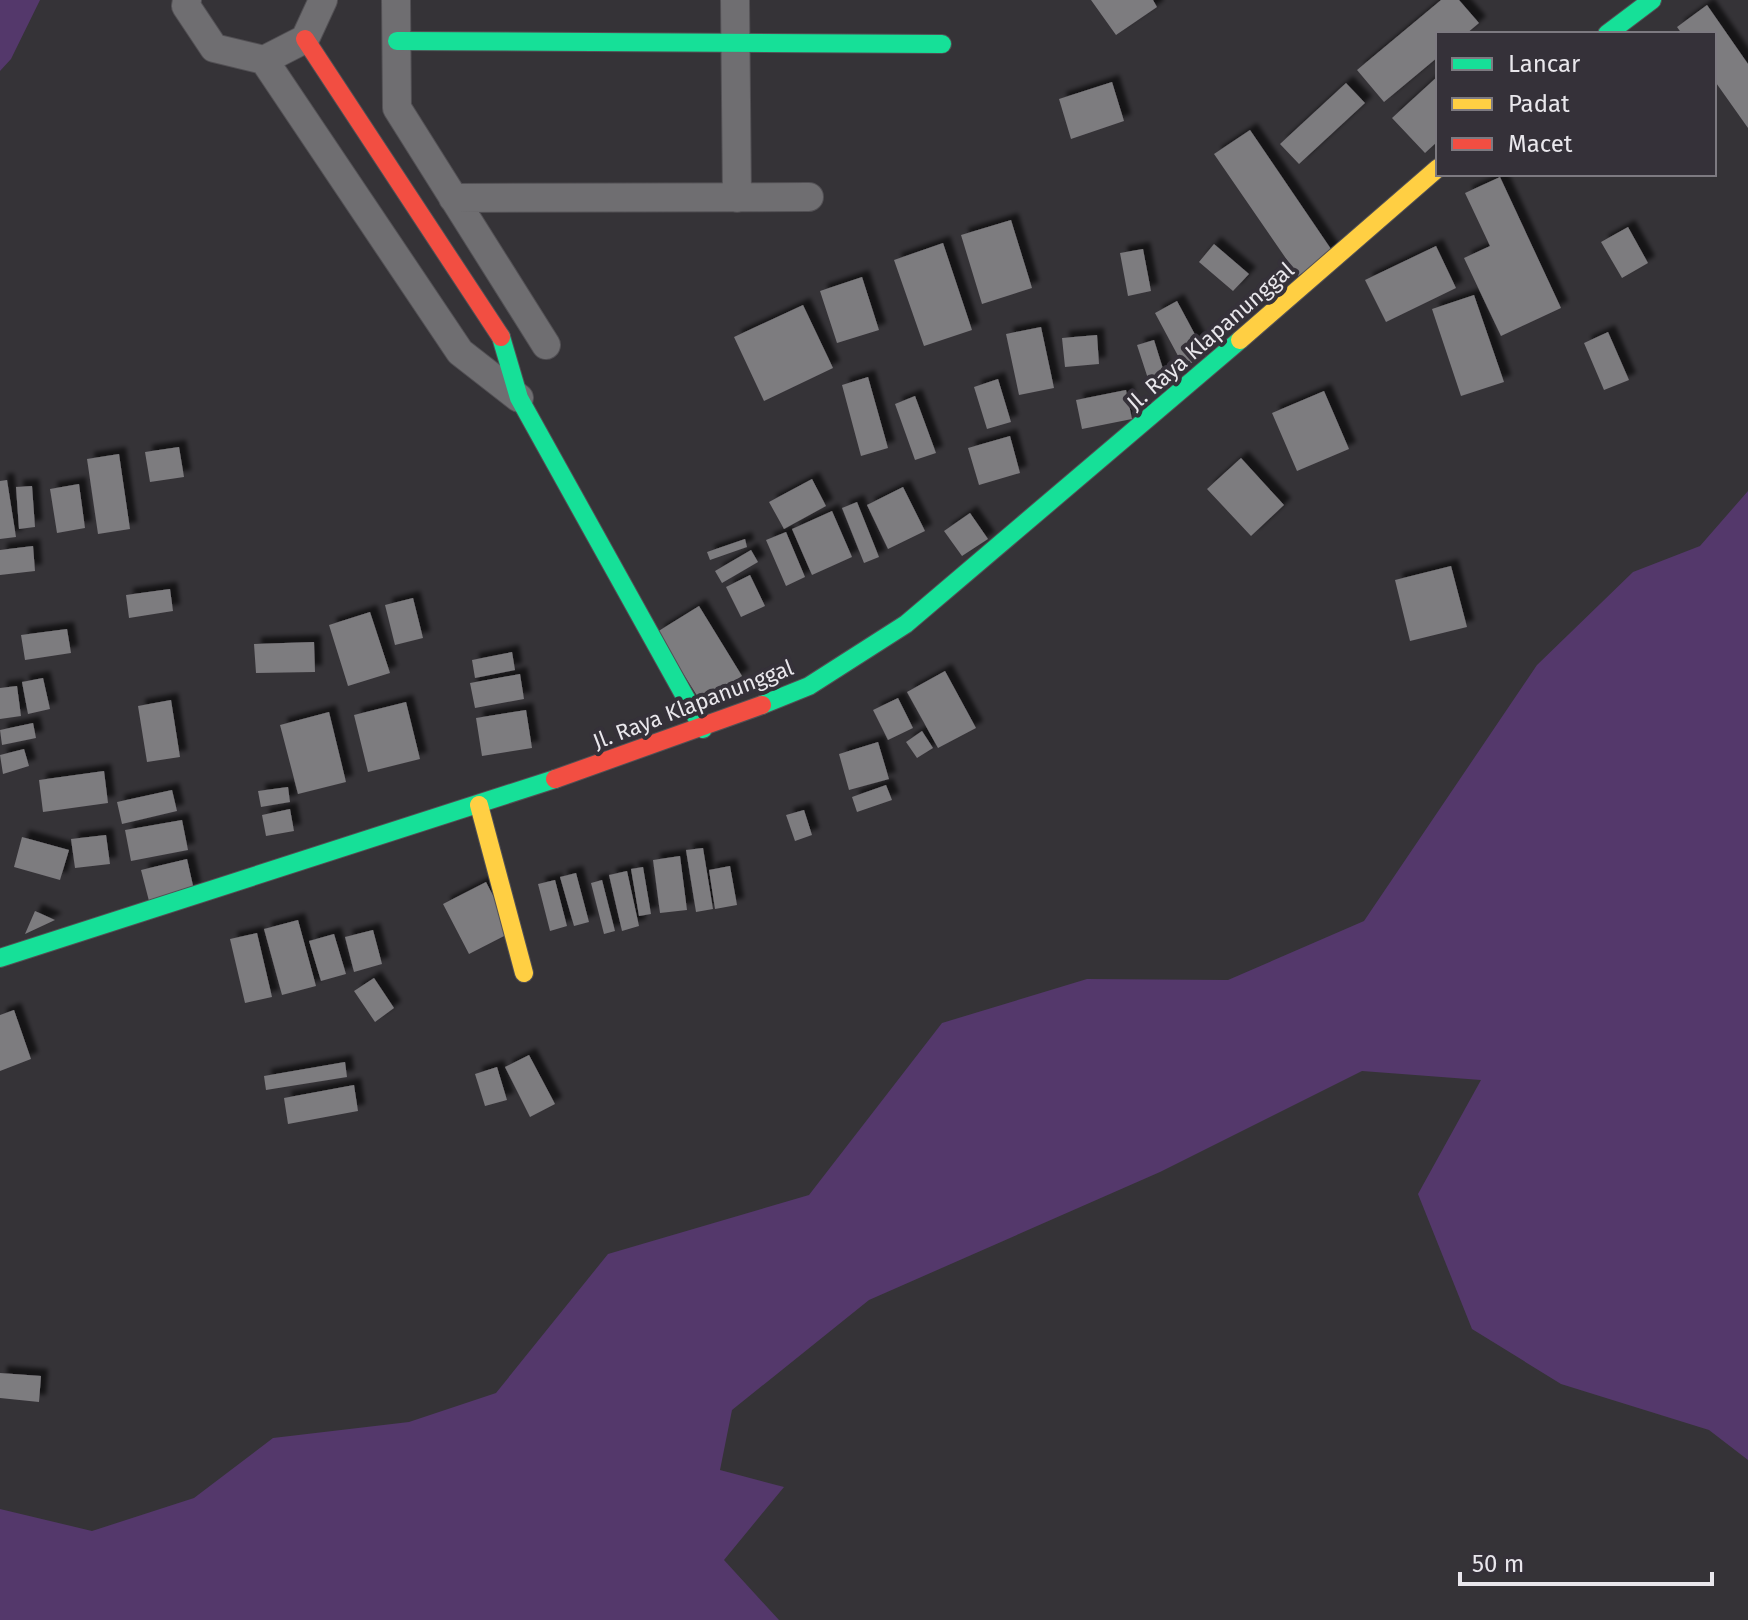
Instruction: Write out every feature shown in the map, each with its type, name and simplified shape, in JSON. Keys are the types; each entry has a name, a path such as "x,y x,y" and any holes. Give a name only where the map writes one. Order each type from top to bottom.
{"street":[{"path":"187,0 186,6 214,48 264,60 305,39 323,0"},
{"path":"396,0 397,108 546,345"},
{"path":"735,0 737,198"},
{"path":"1610,32 1652,0"},
{"path":"305,39 499,329 519,398 703,729"},
{"path":"397,41 942,44"},
{"path":"264,60 460,352 519,398"},
{"name":"Jl. Raya Klapanunggal","path":"0,958 479,805 703,729 809,686 906,624 1255,330 1436,170"},
{"path":"453,198 809,197"},
{"path":"479,805 524,973"}],"shaded area":[{"path":"0,0 40,0 11,59 0,71"},
{"path":"1748,491 1748,1460 1709,1430 1561,1384 1472,1329 1418,1194 1481,1080 1362,1071 1160,1172 869,1300 732,1410 720,1470 784,1487 724,1560 779,1620 0,1620 0,1509 92,1531 194,1498 273,1438 409,1422 496,1393 608,1254 809,1195 942,1023 1087,979 1228,980 1364,921 1537,665 1633,572 1700,546"}],"building":[{"path":"1091,0 1153,0 1157,7 1116,35"},
{"path":"1441,0 1459,0 1479,23 1468,32 1436,32 1436,59 1384,102 1357,70"},
{"path":"1707,5 1748,64 1748,128 1716,83 1716,32 1681,32 1677,27"},
{"path":"1436,78 1436,143 1425,153 1392,118"},
{"path":"1112,82 1124,121 1071,139 1059,99"},
{"path":"1346,83 1365,103 1299,164 1280,144"},
{"path":"1250,130 1333,252 1298,276 1214,154"},
{"path":"1500,177 1561,308 1501,336 1464,258 1490,246 1465,193"},
{"path":"1011,220 1032,288 982,304 961,235"},
{"path":"1628,227 1648,263 1622,278 1601,242"},
{"path":"943,243 972,330 924,346 894,260"},
{"path":"1214,244 1249,274 1233,291 1199,262"},
{"path":"1436,246 1456,288 1386,322 1365,280"},
{"path":"1143,249 1151,291 1128,296 1120,253"},
{"path":"862,277 879,330 837,343 820,291"},
{"path":"1474,295 1504,382 1461,396 1432,309"},
{"path":"1177,301 1206,355 1184,367 1155,313"},
{"path":"803,305 833,368 764,401 734,337"},
{"path":"1041,327 1054,388 1019,395 1006,334"},
{"path":"1608,332 1629,380 1604,390 1584,343"},
{"path":"1097,335 1099,364 1065,367 1062,338"},
{"path":"1154,340 1169,388 1153,394 1137,345"},
{"path":"868,377 888,448 861,456 842,385"},
{"path":"998,379 1011,422 987,429 974,387"},
{"path":"1126,390 1132,419 1082,429 1076,400"},
{"path":"1324,391 1349,449 1297,471 1272,413"},
{"path":"915,396 936,453 915,460 895,404"},
{"path":"1010,436 1020,473 979,485 968,448"},
{"path":"179,447 184,477 150,482 145,452"},
{"path":"119,454 130,529 98,534 87,459"},
{"path":"1241,458 1284,505 1251,536 1207,489"},
{"path":"812,479 826,506 784,529 769,502"},
{"path":"7,480 16,537 0,539 0,481"},
{"path":"79,484 85,528 57,533 50,489"},
{"path":"32,486 35,527 19,529 16,487"},
{"path":"903,487 925,531 888,549 867,505"},
{"path":"857,502 879,557 864,563 842,508"},
{"path":"832,511 852,557 812,575 792,529"},
{"path":"970,513 988,539 962,556 944,531"},
{"path":"786,532 805,577 786,586 766,540"},
{"path":"745,539 747,547 710,560 707,552"},
{"path":"33,546 35,571 0,575 0,550"},
{"path":"751,550 758,562 722,583 715,571"},
{"path":"1451,566 1467,627 1410,641 1395,580"},
{"path":"750,575 765,606 741,617 726,587"},
{"path":"170,589 173,611 129,618 126,595"},
{"path":"413,598 423,638 395,645 385,605"},
{"path":"699,606 742,676 701,702 657,632"},
{"path":"370,612 390,673 348,686 329,625"},
{"path":"67,629 71,653 25,660 21,635"},
{"path":"314,642 315,672 256,673 254,644"},
{"path":"512,652 515,670 475,678 472,660"},
{"path":"945,671 976,728 938,748 907,692"},
{"path":"520,674 524,699 475,708 470,683"},
{"path":"43,678 50,709 28,714 22,682"},
{"path":"17,686 21,716 0,719 0,688"},
{"path":"898,698 913,728 888,740 873,710"},
{"path":"171,700 180,757 147,762 138,706"},
{"path":"406,702 420,759 368,772 354,715"},
{"path":"526,710 532,748 482,756 476,718"},
{"path":"329,712 346,782 298,794 280,725"},
{"path":"33,723 36,738 2,745 0,730"},
{"path":"922,731 933,748 917,758 906,742"},
{"path":"878,742 889,779 849,790 839,754"},
{"path":"24,749 29,766 3,774 0,755"},
{"path":"104,771 108,803 43,812 39,780"},
{"path":"886,785 892,800 857,812 852,797"},
{"path":"288,787 290,802 261,807 258,791"},
{"path":"172,790 177,811 122,824 117,802"},
{"path":"290,809 294,831 266,836 262,815"},
{"path":"804,810 812,835 795,841 786,815"},
{"path":"182,820 188,850 131,861 125,830"},
{"path":"106,835 110,864 75,868 71,839"},
{"path":"22,837 69,850 60,880 14,867"},
{"path":"703,848 713,909 696,912 686,850"},
{"path":"680,856 687,910 660,913 653,860"},
{"path":"187,859 194,890 149,901 141,870"},
{"path":"730,866 737,905 715,909 709,870"},
{"path":"643,867 651,914 639,916 631,869"},
{"path":"627,871 639,926 622,931 609,875"},
{"path":"576,873 589,922 574,926 560,877"},
{"path":"555,880 567,926 550,931 538,884"},
{"path":"602,880 615,931 604,934 591,883"},
{"path":"486,882 512,932 469,954 443,904"},
{"path":"35,911 55,920 25,934"},
{"path":"298,920 316,986 282,995 264,929"},
{"path":"373,930 382,964 354,972 345,937"},
{"path":"257,933 272,997 245,1003 230,939"},
{"path":"334,934 346,974 321,981 309,941"},
{"path":"374,978 394,1008 375,1022 354,991"},
{"path":"14,1010 31,1059 0,1071 0,1015"},
{"path":"529,1055 555,1104 530,1117 505,1067"},
{"path":"345,1062 347,1077 266,1090 264,1076"},
{"path":"497,1067 507,1100 485,1106 475,1074"},
{"path":"354,1085 358,1111 288,1124 284,1098"},
{"path":"0,1373 41,1376 39,1402 0,1398"}],"traffic: fast":[{"path":"1610,32 1652,0"},
{"path":"397,41 942,44"},
{"path":"501,337 519,398 703,729"},
{"path":"762,705 809,686 906,624 1240,340"},
{"path":"0,958 555,779"}],"traffic: slow":[{"path":"1240,340 1436,170"},
{"path":"479,805 524,973"}],"traffic: jam":[{"path":"305,39 501,337"},
{"path":"555,779 762,705"}]}
